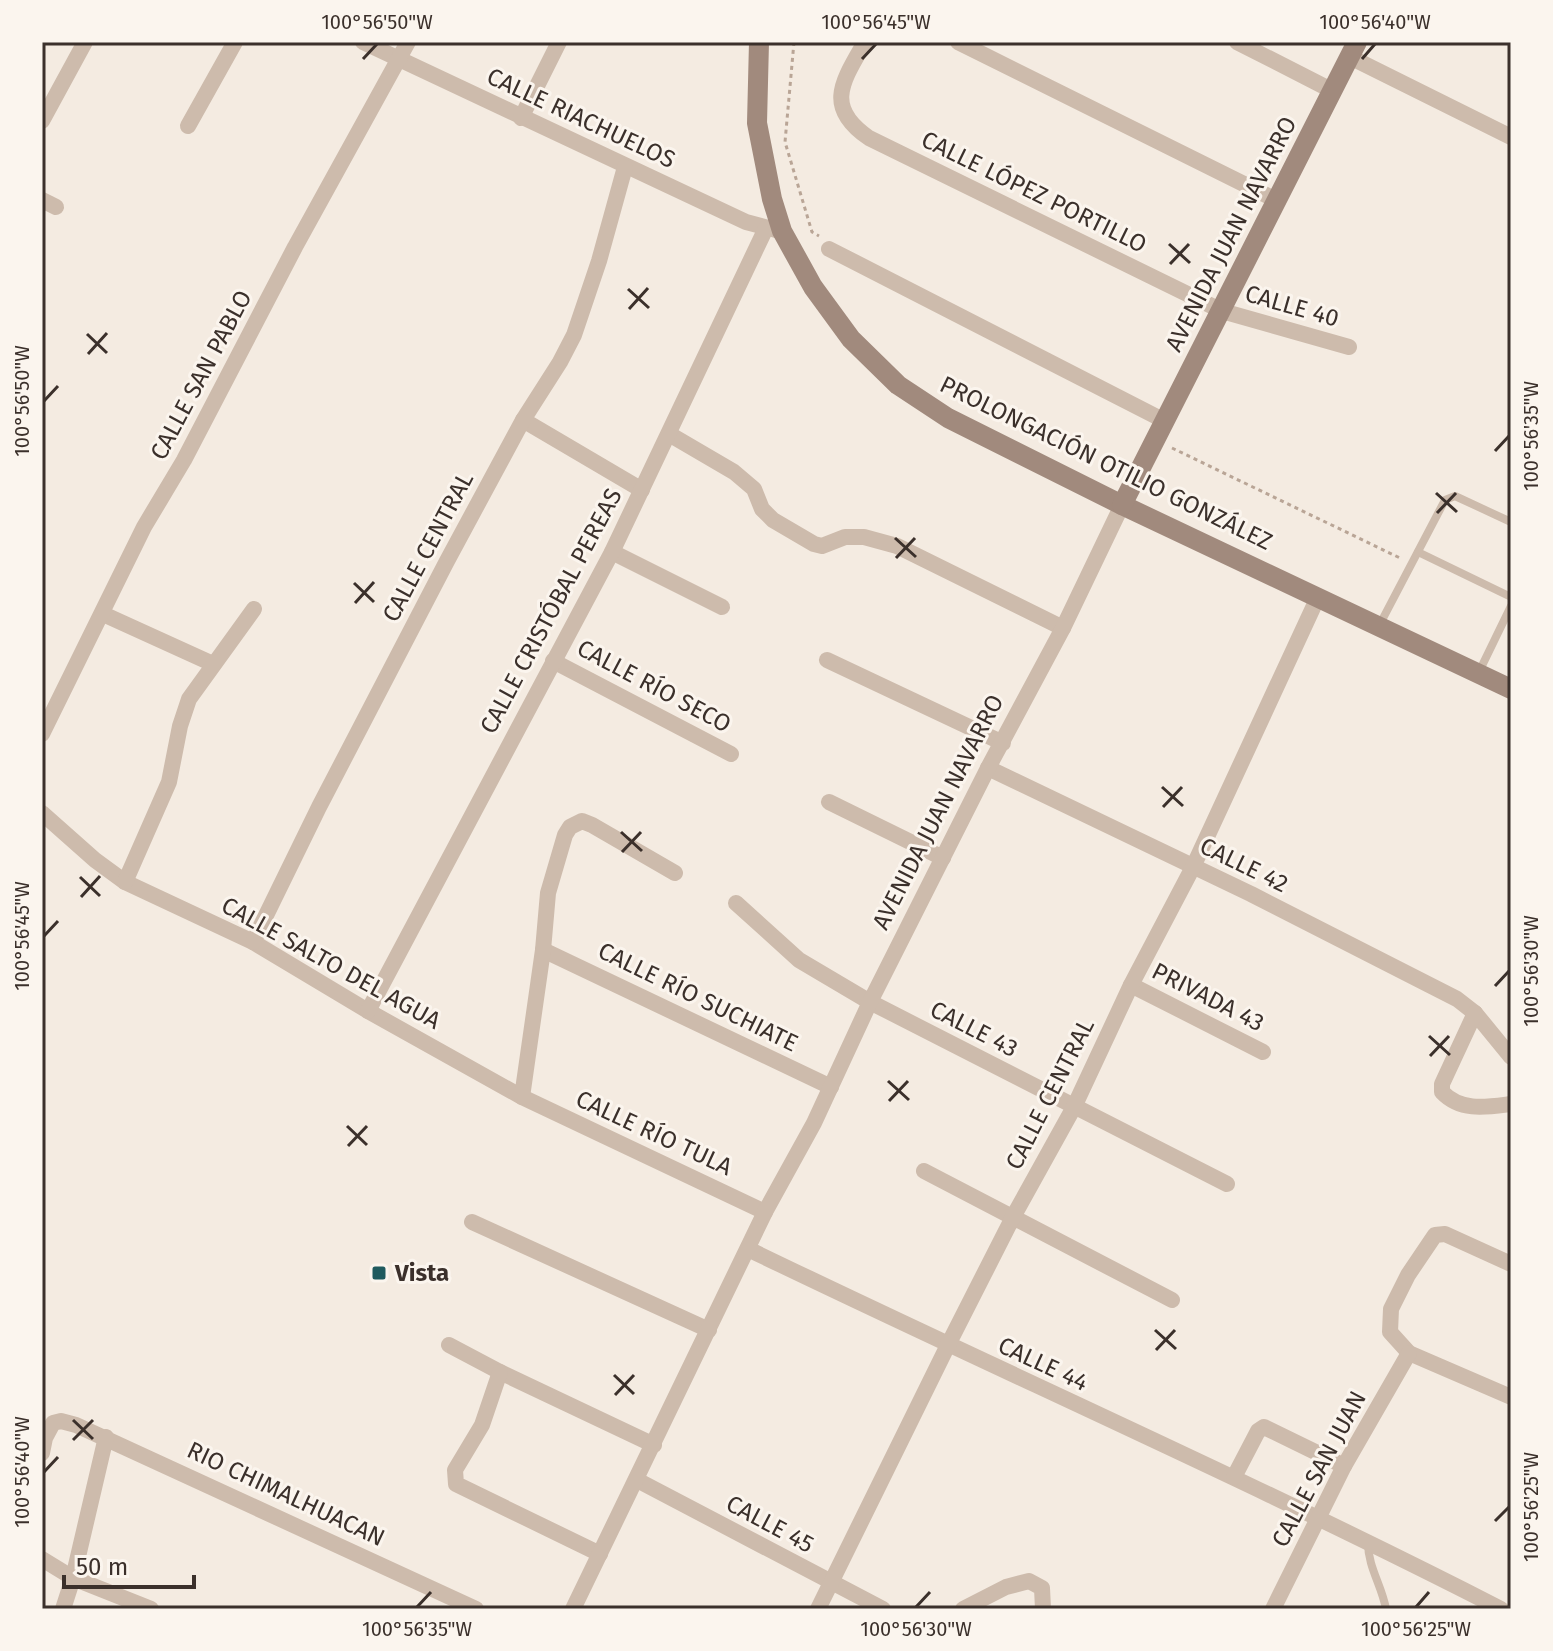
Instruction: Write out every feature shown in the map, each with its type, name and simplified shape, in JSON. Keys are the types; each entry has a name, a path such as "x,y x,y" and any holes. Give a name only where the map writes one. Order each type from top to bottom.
{"main road":[{"name":"PROLONGACIÓN OTILIO GONZÁLEZ","path":"759,42 757,123 772,199 774,229 851,339 898,385 948,418 1122,505 1511,689"},
{"name":"AVENIDA JUAN NAVARRO","path":"1122,505 1353,49"}],"street":[{"path":"42,121 85,42"},
{"path":"188,126 235,42"},
{"name":"CALLE RIACHUELOS","path":"363,42 625,167 746,222 774,229"},
{"name":"CALLE SAN PABLO","path":"42,734 144,527 184,460 295,247 408,42"},
{"path":"521,118 559,42"},
{"name":"CALLE LÓPEZ PORTILLO","path":"865,42 843,85 840,102 849,122 869,138 1222,311"},
{"path":"958,42 1278,201"},
{"path":"1237,42 1333,91"},
{"path":"1353,49 1511,137"},
{"name":"CALLE CENTRAL","path":"253,942 326,794 523,420 574,335 599,261 625,167"},
{"name":"CALLE CRISTÓBAL PEREAS","path":"368,1011 612,552 774,229"},
{"path":"829,249 1163,420"},
{"name":"CALLE 40","path":"1222,311 1349,347"},
{"path":"523,420 642,490"},
{"path":"669,434 734,472 754,489 762,509 773,520 814,544 822,546 845,537 872,537 897,546 1063,628"},
{"name":"AVENIDA JUAN NAVARRO","path":"573,1609 765,1212 831,1087 870,1002 988,768 1063,628 1122,505"},
{"path":"612,552 722,607"},
{"name":"CALLE CENTRAL","path":"818,1609 948,1345 1013,1217 1074,1107 1131,985 1193,867 1318,597"},
{"path":"125,882 169,782 185,707 194,689 254,609"},
{"path":"103,614 213,664"},
{"path":"827,660 1003,743"},
{"name":"CALLE RÍO SECO","path":"553,661 731,754"},
{"name":"CALLE 42","path":"988,768 1436,988 1475,1013 1511,1057"},
{"path":"829,802 943,858"},
{"name":"CALLE SALTO DEL AGUA","path":"42,813 125,882 253,942 522,1097"},
{"path":"522,1097 548,893 565,835 582,821 675,873"},
{"name":"CALLE 43","path":"736,903 799,960 870,1002 1227,1184"},
{"name":"CALLE RÍO SUCHIATE","path":"543,950 831,1087"},
{"name":"PRIVADA 43","path":"1131,985 1263,1052"},
{"path":"1475,1013 1442,1084 1442,1092 1474,1108 1511,1104"},
{"name":"CALLE RÍO TULA","path":"522,1097 765,1212"},
{"path":"924,1171 1172,1300"},
{"path":"472,1222 709,1330"},
{"path":"1511,1264 1440,1233 1429,1240 1391,1309 1390,1332 1409,1353 1511,1397"},
{"name":"CALLE 44","path":"748,1249 1234,1477 1501,1609"},
{"path":"449,1345 654,1445"},
{"name":"CALLE SAN JUAN","path":"1273,1609 1344,1466 1409,1353"},
{"path":"500,1372 482,1425 455,1470 456,1484 600,1554"},
{"name":"RIO CHIMALHUACAN","path":"42,1453 53,1423 59,1421 76,1425 476,1609"},
{"path":"1234,1477 1258,1431 1264,1427 1344,1466"},
{"path":"63,1609 106,1437"},
{"name":"CALLE 45","path":"637,1480 883,1609"},
{"path":"42,1559 73,1578 151,1609"},
{"path":"963,1609 1006,1587 1029,1581 1042,1588 1043,1609"}],"lane":[{"path":"1379,625 1445,500 1455,496 1511,522"},
{"path":"1418,552 1511,597"},
{"path":"1478,674 1511,606"},
{"path":"1368,1542 1369,1559 1386,1609"}],"place":[{"name":"Vista","path":"379,1273"}]}
